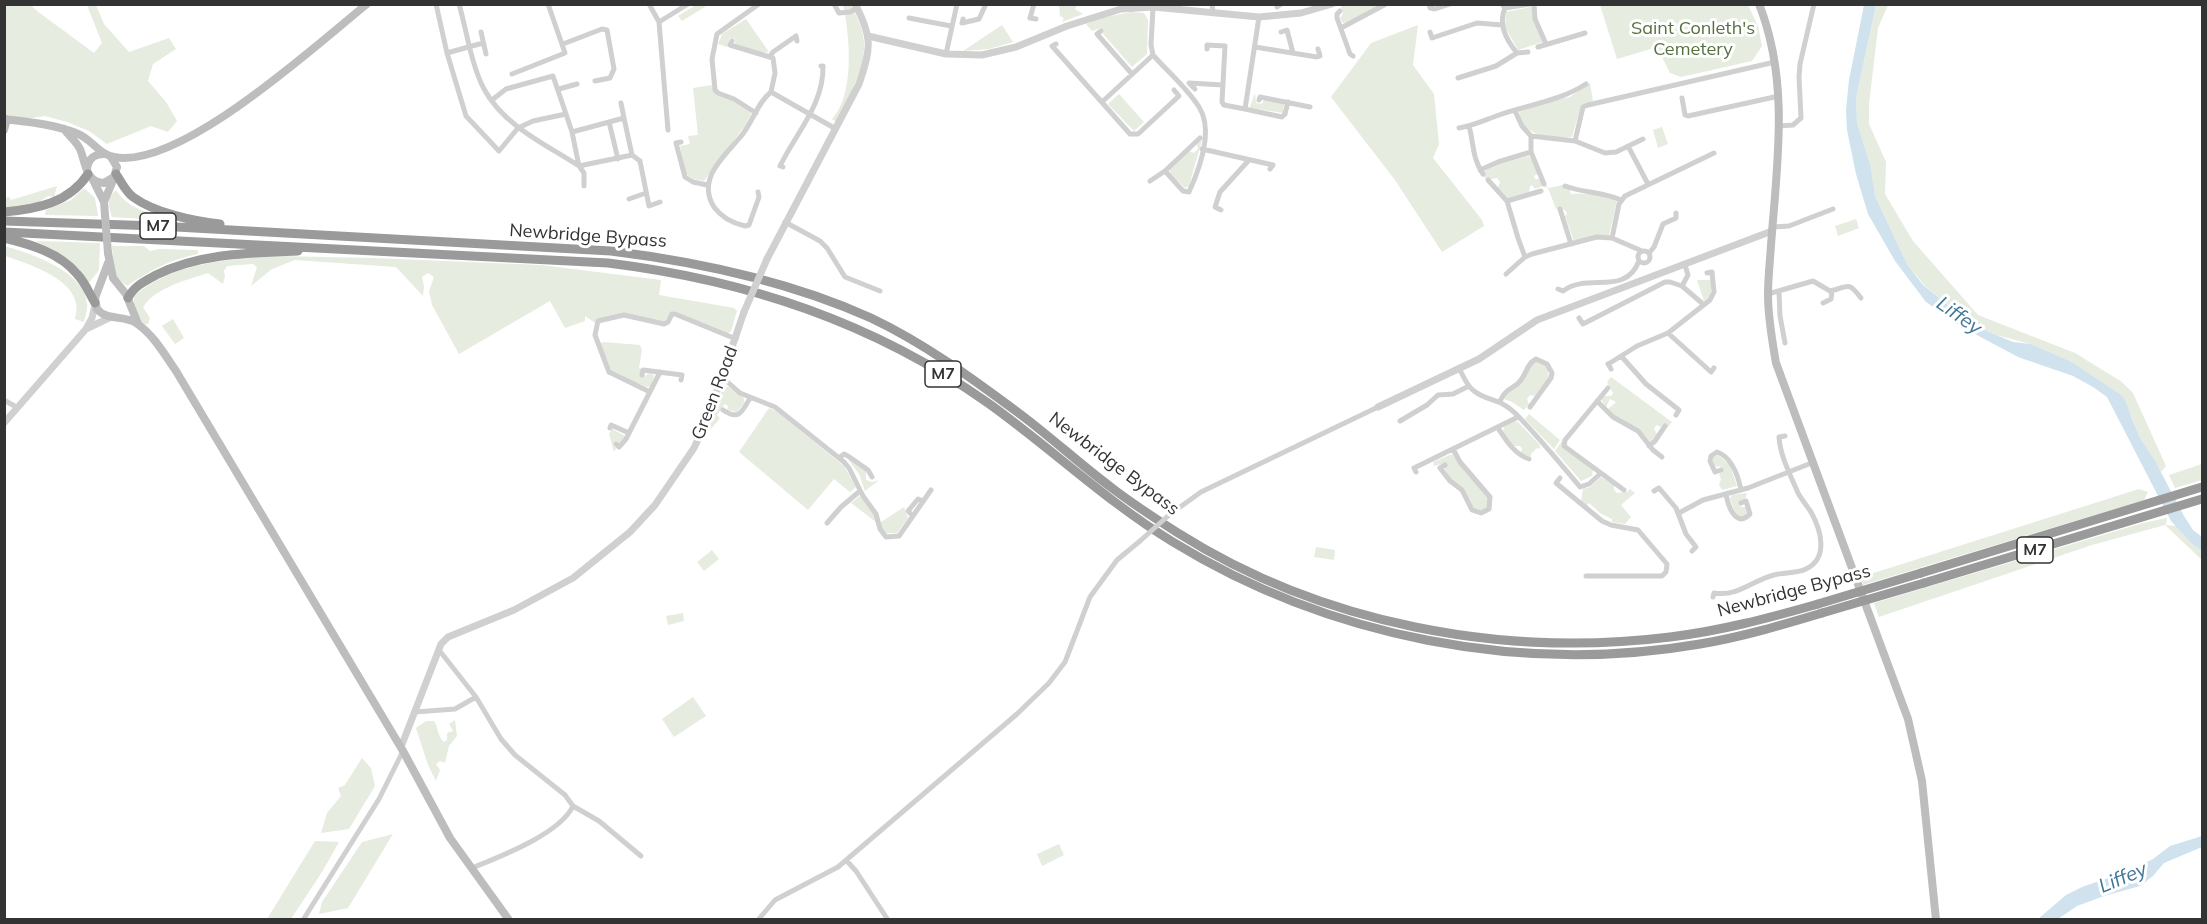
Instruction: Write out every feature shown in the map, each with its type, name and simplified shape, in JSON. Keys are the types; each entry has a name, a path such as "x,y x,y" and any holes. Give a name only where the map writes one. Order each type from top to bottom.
{"highway":[{"name":"M7","path":"116,173 133,196 183,218 301,234"},
{"path":"4,212 54,203 79,187 90,175"},
{"name":"Newbridge Bypass","path":"4,221 158,226 611,251 675,259 763,279 871,319 933,354 1022,415 1112,488 1190,540 1242,568 1307,596 1359,613 1422,628 1476,637 1574,644 1622,642 1673,637 1753,622 1820,609 1924,583 2202,499"},
{"name":"Newbridge Bypass","path":"4,232 608,263 671,272 748,289 811,310 864,332 910,355 963,386 1015,423 1105,496 1158,533 1235,576 1303,605 1387,631 1472,648 1513,652 1615,653 1700,644 1756,632 1921,573 2202,487"},
{"path":"4,238 44,250 63,261 78,274 96,300"},
{"name":"M7","path":"128,299 135,288 148,280 176,266 204,258 229,254 351,249"}],"main road":[{"path":"90,175 90,160 96,155 131,158 164,148 214,123 284,72 367,4"},
{"path":"1759,4 1775,62 1779,96 1780,126 1768,294 1769,324 1776,363 1908,719 1922,781 1935,920"},
{"path":"4,130 6,119 39,123 64,129 86,138 107,155 116,173 104,202"},
{"path":"64,129 79,147 104,202 108,263 96,300 100,313 124,318 138,324"},
{"path":"90,175 104,183 131,158"},
{"path":"108,263 113,278 128,299 138,324 156,344 195,401 402,749 450,838 509,920"},
{"path":"96,300 105,286 119,286"},
{"path":"113,317 125,310 128,299"}],"street":[{"path":"436,4 447,53 466,116 499,151 518,128 533,121 566,114"},
{"path":"459,4 482,83 500,112 518,128 579,166 584,172 584,186"},
{"path":"512,74 565,53 548,4"},
{"path":"649,4 660,22 668,130"},
{"path":"660,22 688,4"},
{"path":"756,112 715,90 712,59 717,34 759,4"},
{"path":"834,4 839,13 850,12 856,6"},
{"path":"946,54 957,4"},
{"path":"963,19 962,23 979,19 986,4"},
{"path":"1034,4 1030,18 1036,19"},
{"path":"868,36 946,54 982,55 1016,47 1067,26 1121,9 1212,8 1259,17 1301,13 1332,4"},
{"path":"1341,28 1386,4"},
{"path":"1429,4 1430,8 1435,9 1450,4"},
{"path":"1517,53 1502,25 1504,6 1532,4 1535,19 1546,44"},
{"path":"1780,126 1792,125 1801,118 1799,70 1814,4"},
{"name":"Green Road","path":"402,749 439,650 448,637 514,610 573,578 630,532 655,505 694,448 723,378 744,312 767,259 859,84 869,54 868,36 856,6"},
{"path":"1153,8 1151,45 1153,55 1199,107 1205,124 1202,149 1189,192 1183,191 1165,171"},
{"path":"1340,11 1336,14 1350,54 1353,56"},
{"path":"1245,109 1259,17"},
{"path":"909,18 951,26"},
{"path":"1430,32 1432,38 1477,23 1502,25"},
{"path":"563,44 602,29 607,30 614,69 610,78 594,81"},
{"path":"1281,32 1287,30 1293,53"},
{"path":"1101,31 1097,34 1132,74"},
{"path":"481,32 486,54"},
{"path":"1538,47 1585,33"},
{"path":"770,56 796,36 797,41"},
{"path":"732,41 730,45 744,51 770,56 775,64 771,92 707,184 709,198 722,217 746,226 749,225 759,196 758,192"},
{"path":"447,53 483,43"},
{"path":"1056,44 1052,46 1125,129 1134,135 1179,96 1174,90"},
{"path":"1207,49 1207,45 1224,45 1226,48 1222,85 1224,105 1282,117 1288,102"},
{"path":"1255,47 1320,56 1318,49"},
{"path":"1458,78 1496,66 1517,53 1528,52"},
{"path":"1102,102 1153,55"},
{"path":"1575,141 1583,107 1600,105 1775,62"},
{"path":"780,166 788,148 810,115 819,92 823,73 823,66 821,66"},
{"path":"492,100 506,89 553,76 572,132 579,166"},
{"path":"1195,89 1189,83 1222,85"},
{"path":"559,89 577,84"},
{"path":"1459,128 1515,111 1586,84"},
{"path":"771,92 836,129"},
{"path":"1682,99 1685,115 1688,116 1779,96"},
{"path":"1259,100 1260,97 1310,106"},
{"path":"621,103 632,155 640,161 649,206 660,202"},
{"path":"1515,111 1522,126 1531,136 1575,141 1605,153 1616,152 1643,139"},
{"path":"572,132 624,118"},
{"path":"609,122 618,159"},
{"path":"1469,126 1473,139 1474,159 1482,172 1498,162 1531,152"},
{"path":"1531,136 1531,152 1538,177 1544,184"},
{"path":"1150,181 1193,148 1200,138"},
{"path":"681,142 676,143 685,177 693,182 707,184"},
{"path":"1628,146 1648,183"},
{"path":"1202,149 1273,165 1270,169"},
{"path":"1612,238 1621,200 1629,193 1703,154 1714,153"},
{"path":"579,166 632,155"},
{"path":"1221,210 1215,207 1217,196 1249,160"},
{"path":"1493,182 1507,201 1525,257"},
{"path":"1566,186 1573,192 1609,195 1621,200"},
{"path":"1507,201 1533,190 1541,191"},
{"path":"629,199 646,193"},
{"path":"758,920 774,900 817,879 846,860 1017,714 1049,683 1065,662 1090,597 1117,560 1169,515 1201,492 1479,359 1537,320 1685,265 1773,229 1789,226 1833,209"},
{"path":"1562,212 1571,244"},
{"path":"1646,263 1650,259 1649,253 1654,247 1663,224 1677,217"},
{"path":"785,222 820,241 827,248 843,279 880,291"},
{"path":"1506,274 1525,257 1546,249 1597,237 1612,238 1649,253"},
{"path":"1561,293 1580,285 1623,279 1633,273 1639,261 1638,255 1642,251"},
{"path":"1639,261 1646,263"},
{"path":"1646,263 1652,277"},
{"path":"1682,286 1688,275 1685,265"},
{"path":"1611,369 1608,364 1637,346 1668,333 1710,300 1714,292 1712,272 1707,273"},
{"path":"1768,294 1810,281 1832,291 1850,286 1861,298"},
{"path":"1579,318 1582,324 1597,318 1665,282 1682,286 1703,304"},
{"path":"1823,303 1831,299 1832,291"},
{"path":"1779,292 1785,344"},
{"path":"4,423 86,329 92,318 96,300"},
{"path":"650,392 609,372 595,335 598,321 624,315 664,324 668,322 672,314 675,314 736,339"},
{"path":"86,329 113,317"},
{"path":"1668,333 1711,372 1714,368"},
{"path":"1622,357 1646,384 1679,410 1676,415"},
{"path":"1500,401 1506,391 1521,379 1528,364 1536,359 1547,364 1552,373 1551,378 1532,399 1530,407"},
{"path":"1460,368 1469,386 1483,397 1500,401 1518,417 1580,486"},
{"path":"642,375 643,370 660,372 682,375 681,380"},
{"path":"616,444 619,447 630,433 660,372"},
{"path":"723,378 740,393 775,407 839,458 849,468 860,491 876,514 880,529 886,537 899,536 913,516 908,511 909,507 918,499 923,501 931,490"},
{"path":"1400,421 1427,405 1437,395 1453,394 1469,386"},
{"path":"1609,391 1597,401 1565,440 1564,446 1620,489"},
{"path":"723,410 733,416 737,415 750,398"},
{"path":"4,400 18,408"},
{"path":"1597,401 1613,417 1638,431 1649,446 1662,457"},
{"path":"1416,472 1414,468 1518,417"},
{"path":"610,428 611,425 630,433"},
{"path":"1498,428 1521,456 1529,459"},
{"path":"1649,446 1663,429 1656,428"},
{"path":"1713,597 1714,593 1724,595 1732,593 1775,574 1801,571 1815,563 1821,544 1820,532 1799,495 1779,442 1779,437 1785,436"},
{"path":"1445,465 1440,468 1450,481 1462,490 1472,510 1481,513 1489,509 1490,497 1460,462 1453,449"},
{"path":"1721,470 1715,472 1710,461 1711,456 1717,452 1731,462 1741,490"},
{"path":"839,458 842,455 848,456 868,470 872,477"},
{"path":"1679,513 1703,500 1741,490 1814,462"},
{"path":"1580,486 1589,484 1600,474"},
{"path":"1560,478 1556,483 1602,521 1638,530 1667,564 1666,572 1662,576 1586,576"},
{"path":"1577,501 1580,486"},
{"path":"1654,491 1659,489 1679,513 1686,534 1696,547 1692,551"},
{"path":"827,523 860,491"},
{"path":"1726,494 1735,517 1744,520 1750,514 1746,501 1741,503"},
{"path":"439,650 476,697 501,739 515,755 565,795 573,806 598,821 641,856"},
{"path":"415,712 455,709 476,697"},
{"path":"303,920 380,799 402,749"},
{"path":"472,868 508,853 549,831 573,806"},
{"path":"846,860 856,871 888,920"}],"green space":[{"path":"1348,4 1381,5 1343,23 1340,18 1343,14 1341,6"},
{"path":"4,5 31,5 94,53 102,43 87,5 96,5 104,24 129,52 169,38 176,49 153,64 148,81 166,102 177,121 168,132 151,126 107,144 89,131 67,122 45,116 27,119 5,115"},
{"path":"696,5 708,5 682,21 678,16"},
{"path":"843,5 851,5 858,19 864,40 864,54 854,85 836,122 832,119 844,95 849,64"},
{"path":"1059,5 1077,5 1075,9 1083,14 1062,22 1064,18 1060,16"},
{"name":"Saint Conleth's Cemetery","path":"1600,5 1748,5 1758,26 1762,46 1752,61 1681,77 1670,73 1657,47 1617,59"},
{"path":"1876,5 1888,5 1878,28 1869,104 1869,124 1886,162 1885,194 1913,241 1978,315 2075,353 2122,382 2133,393 2166,466 2161,472 2140,438 2132,417 2117,392 2072,362 2031,344 1996,335 1975,326 1925,286 1907,264 1875,196 1869,161 1857,123 1856,98"},
{"path":"1532,7 1543,42 1518,50 1505,27 1506,12"},
{"path":"1131,12 1144,13 1148,20 1147,54 1132,67 1103,34 1104,31 1101,28 1092,31 1086,24"},
{"path":"746,19 769,52 762,53 735,44 735,39 730,38 727,47 718,44 722,34"},
{"path":"1002,25 1013,42 989,49 963,51"},
{"path":"1418,25 1413,65 1434,94 1439,144 1433,158 1482,220 1484,226 1442,252 1395,180 1331,97 1371,43"},
{"path":"1590,83 1593,101 1581,106 1572,137 1547,137 1532,131 1521,120 1519,111 1550,100 1570,97"},
{"path":"712,85 712,88 751,114 704,181 693,179 686,174 680,146 690,144 688,136 698,135 693,88"},
{"path":"1255,93 1256,103 1262,104 1264,100 1284,104 1283,113 1250,107"},
{"path":"1119,94 1144,122 1134,131 1108,104"},
{"path":"1662,127 1668,144 1658,148 1653,130"},
{"path":"1202,140 1189,186 1185,188 1170,173 1170,169 1189,151 1194,153 1198,149 1197,144"},
{"path":"1529,156 1536,165 1538,174 1534,176 1535,179 1539,179 1549,188 1567,184 1571,194 1594,195 1617,201 1609,235 1598,235 1574,241 1565,216 1566,211 1561,208 1556,209 1548,188 1543,186 1535,189 1532,185 1529,192 1508,198 1498,187 1500,182 1497,178 1487,180 1483,176 1485,171 1497,165"},
{"path":"57,186 54,197 48,196 36,204 5,209 4,198 9,197 11,200"},
{"path":"84,188 95,198 98,216 45,215 46,210 71,200"},
{"path":"116,190 134,207 175,221 112,217 109,206"},
{"path":"1856,219 1859,228 1838,236 1835,226"},
{"path":"36,241 100,243 99,270 89,283 66,258"},
{"path":"4,246 28,253 54,265 76,282 84,292 87,303 84,322 75,319 77,306 73,295 65,285 42,270 5,256"},
{"path":"112,246 144,246 150,251 159,249 198,250 198,254 161,266 127,286 114,275"},
{"path":"279,256 541,265 661,280 659,295 734,308 737,311 731,331 727,334 674,311 664,322 624,313 597,319 595,323 585,316 585,321 565,328 550,301 459,354 432,305 429,291 434,277 428,273 422,277 423,296 396,267 295,260 272,269 251,286 257,267 253,264 227,266 224,271 223,284 208,273 172,285 156,294 143,307 150,318 148,324 142,325 134,310 134,296 149,285 184,269 222,261"},
{"path":"1697,280 1711,280 1711,296 1704,301"},
{"path":"173,319 184,338 175,344 162,326"},
{"path":"600,343 640,345 642,350 639,368 642,369 641,375 645,376 649,373 654,375 651,386 646,387 612,372"},
{"path":"1536,361 1547,366 1549,378 1535,396 1530,395 1527,399 1529,404 1524,410 1504,399"},
{"path":"1611,377 1672,422 1668,427 1663,424 1661,427 1656,425 1654,429 1657,434 1650,442 1639,429 1615,416 1608,409 1616,402 1610,399 1606,407 1601,399 1613,393 1607,382"},
{"path":"723,387 729,387 744,398 744,403 737,412 727,410 728,406 725,404 717,415 720,418 711,429 708,427"},
{"path":"769,408 776,411 844,466 856,487 850,492 834,479 808,510 739,452"},
{"path":"1529,414 1560,440 1554,449 1525,419"},
{"path":"1514,421 1518,422 1540,445 1540,449 1537,448 1531,457 1521,453 1520,446 1514,446 1503,433 1504,426"},
{"path":"612,429 625,436 619,443 616,441 613,444 616,448 614,452 609,434"},
{"path":"1562,441 1563,448 1593,470 1592,476 1581,481 1555,451"},
{"path":"1452,454 1489,498 1487,508 1481,511 1474,509 1445,472 1445,463 1434,466 1433,462"},
{"path":"1718,455 1730,465 1737,486 1722,490 1719,485 1721,479 1719,474 1723,471 1720,466 1714,465 1712,458"},
{"path":"847,458 866,471 866,480 872,482 879,480 865,491 859,474"},
{"path":"2202,464 2202,480 2175,488 2169,475"},
{"path":"1601,477 1614,485 1617,493 1627,492 1630,489 1635,493 1621,505 1631,517 1625,524 1612,522 1612,519 1600,513 1589,503 1586,506 1581,501 1583,489 1590,487"},
{"path":"2139,489 2148,492 2144,500 1863,585 1861,577"},
{"path":"1747,493 1745,500 1740,502 1741,507 1746,507 1748,511 1744,518 1736,515 1730,499 1732,495"},
{"path":"860,496 874,515 876,522 851,503"},
{"path":"904,507 908,518 897,533 886,533 882,530 881,522"},
{"path":"2167,518 2166,525 2176,526 2192,544 2202,551 2202,560 2165,525 2092,545 1879,617 1874,603 2143,523"},
{"path":"1316,547 1335,550 1334,560 1314,557"},
{"path":"712,550 719,559 704,571 697,562"},
{"path":"683,613 684,621 668,625 666,616"},
{"path":"693,697 706,716 674,737 662,719"},
{"path":"455,720 457,736 449,746 445,763 440,761 436,764 440,770 436,781 428,765 416,728 426,721 434,721 444,742 447,740 447,733 453,731 449,724"},
{"path":"362,758 371,768 375,786 349,829 321,833 327,813 341,796 338,788 345,785"},
{"path":"393,834 348,908 319,914 322,902 362,842"},
{"path":"315,841 339,842 291,919 267,919"},
{"path":"1059,844 1064,855 1042,866 1037,854"}],"water":[{"name":"Liffey","path":"1864,5 1876,5 1856,98 1857,123 1870,164 1875,196 1907,264 1923,285 1975,326 2013,342 2031,344 2072,362 2124,398 2140,438 2184,516 2193,530 2202,537 2202,551 2192,544 2171,521 2107,397 2073,376 2018,357 1960,326 1926,302 1895,261 1868,214 1856,174 1847,130 1849,80"},
{"name":"Liffey","path":"2202,836 2202,847 2164,863 2140,886 2077,906 2058,919 2038,919 2066,895 2129,871 2153,859 2170,846"}]}
